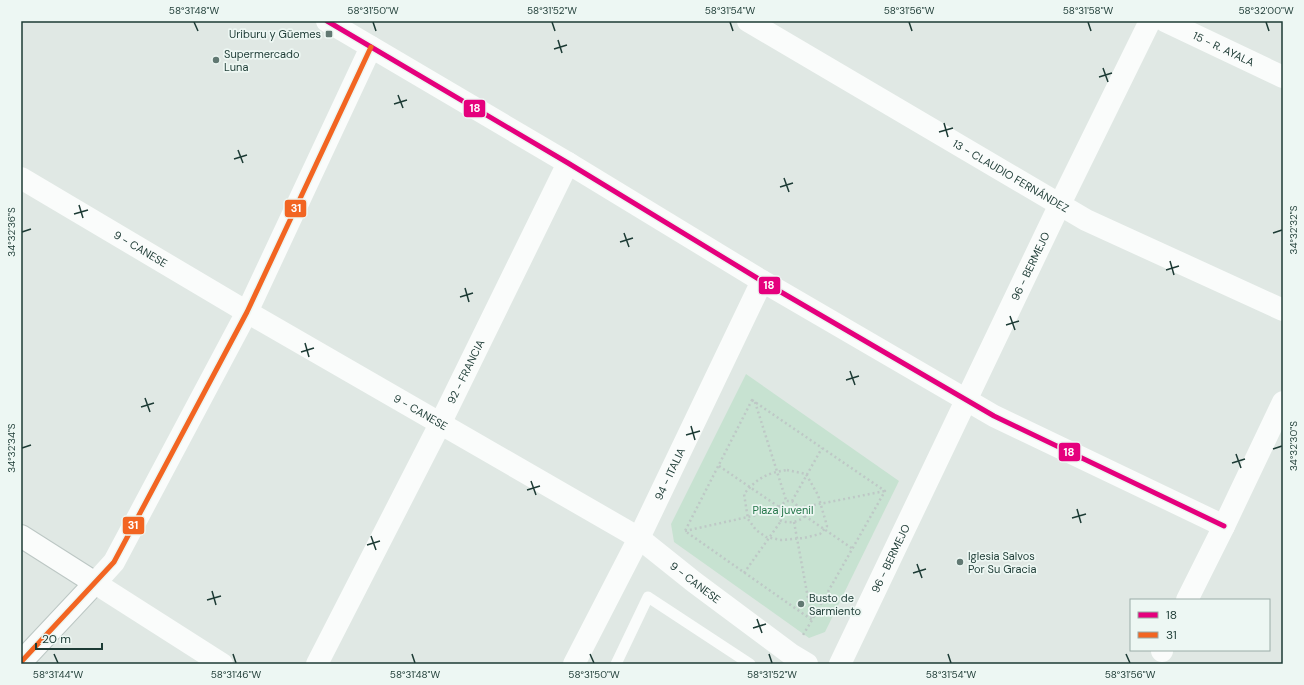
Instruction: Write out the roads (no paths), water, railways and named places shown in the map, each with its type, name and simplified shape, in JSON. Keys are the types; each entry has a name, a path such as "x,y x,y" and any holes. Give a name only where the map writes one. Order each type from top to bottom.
{"street":[{"path":"327,21 568,163 762,281 994,416 1224,526"},
{"name":"13 - CLAUDIO FERNÁNDEZ","path":"748,21 1086,220 1283,310"},
{"name":"96 - BERMEJO","path":"840,664 1060,204 1150,21"},
{"name":"15 - R. AYALA","path":"1165,21 1283,77"},
{"path":"21,662 114,562 247,312 371,47"},
{"name":"92 - FRANCIA","path":"316,664 440,422 568,163"},
{"name":"9 - CANESE","path":"21,178 247,312 639,538 694,582 800,659"},
{"name":"94 - ITALIA","path":"574,664 639,538 762,281"},
{"path":"1188,599 1283,402"},
{"path":"21,536 222,664"}],"lane":[{"path":"616,664 648,597 750,664"}],"place":[{"name":"Uriburu y Güemes","path":"329,34"},
{"name":"Supermercado Luna","path":"216,60"},
{"name":"Iglesia Salvos Por Su Gracia","path":"960,562"},
{"name":"Busto de Sarmiento","path":"801,604"}],"park label":[{"name":"Plaza juvenil","path":"783,510"}]}
